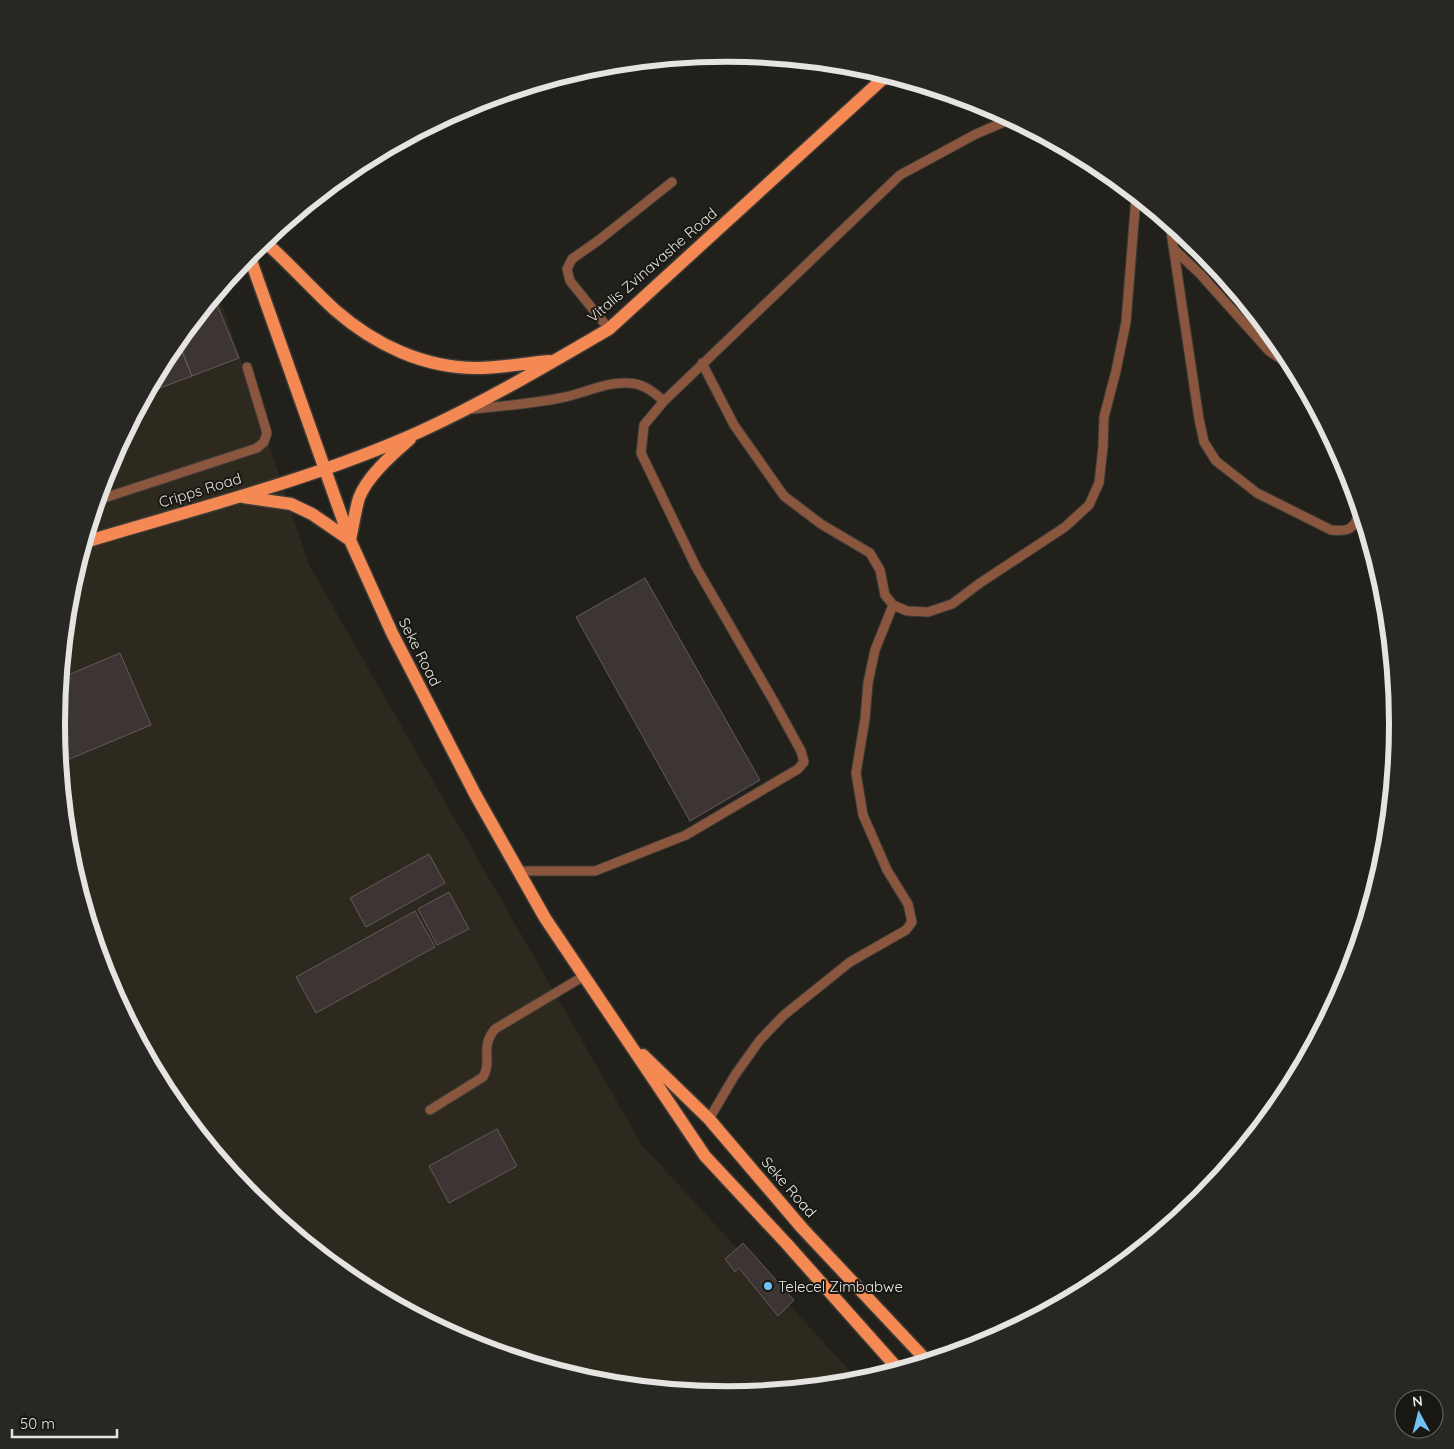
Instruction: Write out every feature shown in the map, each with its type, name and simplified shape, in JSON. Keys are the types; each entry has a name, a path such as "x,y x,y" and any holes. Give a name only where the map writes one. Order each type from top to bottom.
{"main road":[{"name":"Vitalis Zvinavashe Road","path":"324,470 418,432 468,409 609,329 881,81"},
{"path":"270,246 336,311 371,337 404,354 437,365 477,368 557,360"},
{"name":"Seke Road","path":"252,264 350,540 392,633 475,794 545,918 705,1156 786,1243 894,1365"},
{"path":"238,496 291,504 312,514 350,540 359,497 369,481 389,458 418,432"},
{"name":"Cripps Road","path":"92,540 324,470"},
{"name":"Seke Road","path":"624,1035 709,1119 802,1228 923,1356"}],"lane":[{"path":"518,871 595,871 686,835 798,769 804,762 801,751 773,700 696,567 641,452 644,425 664,401 900,175 976,134 1002,123"},
{"path":"609,329 570,281 567,269 572,260 672,182"},
{"path":"702,364 734,425 784,496 821,524 870,553 880,570 886,595 893,605 906,612 928,612 952,604 980,583 1065,527 1089,505 1098,483 1103,446 1104,417 1126,322 1135,204"},
{"path":"1172,235 1199,419 1204,442 1216,461 1256,493 1331,530 1350,529 1357,521"},
{"path":"1174,249 1269,351 1276,356"},
{"path":"105,498 257,448 264,442 267,433 247,367"},
{"path":"468,409 554,399 601,386 628,383 646,386 664,401"},
{"path":"709,1119 735,1075 760,1040 784,1015 850,962 906,930 912,922 908,904 887,870 864,815 856,773 865,719 868,684 875,650 893,605"},
{"path":"430,1110 483,1077 487,1069 488,1037 495,1029 584,976"}],"shaded area":[{"path":"220,299 309,565 642,1145 853,1374 770,1385 684,1385 641,1381 598,1374 556,1364 474,1336 434,1318 396,1298 324,1250 259,1193 202,1128 154,1055 133,1017 115,978 100,937 78,854 66,768 66,681 71,638 78,595 88,553 115,471 154,393 202,321"}],"building":[{"path":"217,303 239,358 192,376 182,350"},
{"path":"182,350 192,376 156,390"},
{"path":"645,578 760,780 690,821 576,617"},
{"path":"120,653 151,725 66,761 67,676"},
{"path":"429,854 445,883 366,927 350,898"},
{"path":"449,892 469,929 437,945 418,909"},
{"path":"415,911 435,947 316,1013 296,977"},
{"path":"497,1129 517,1166 449,1203 429,1166"},
{"name":"Telecel Zimbabwe","path":"743,1243 794,1300 778,1316 739,1268 735,1272 725,1259"}],"place":[{"name":"Telecel Zimbabwe","path":"768,1286"}]}
